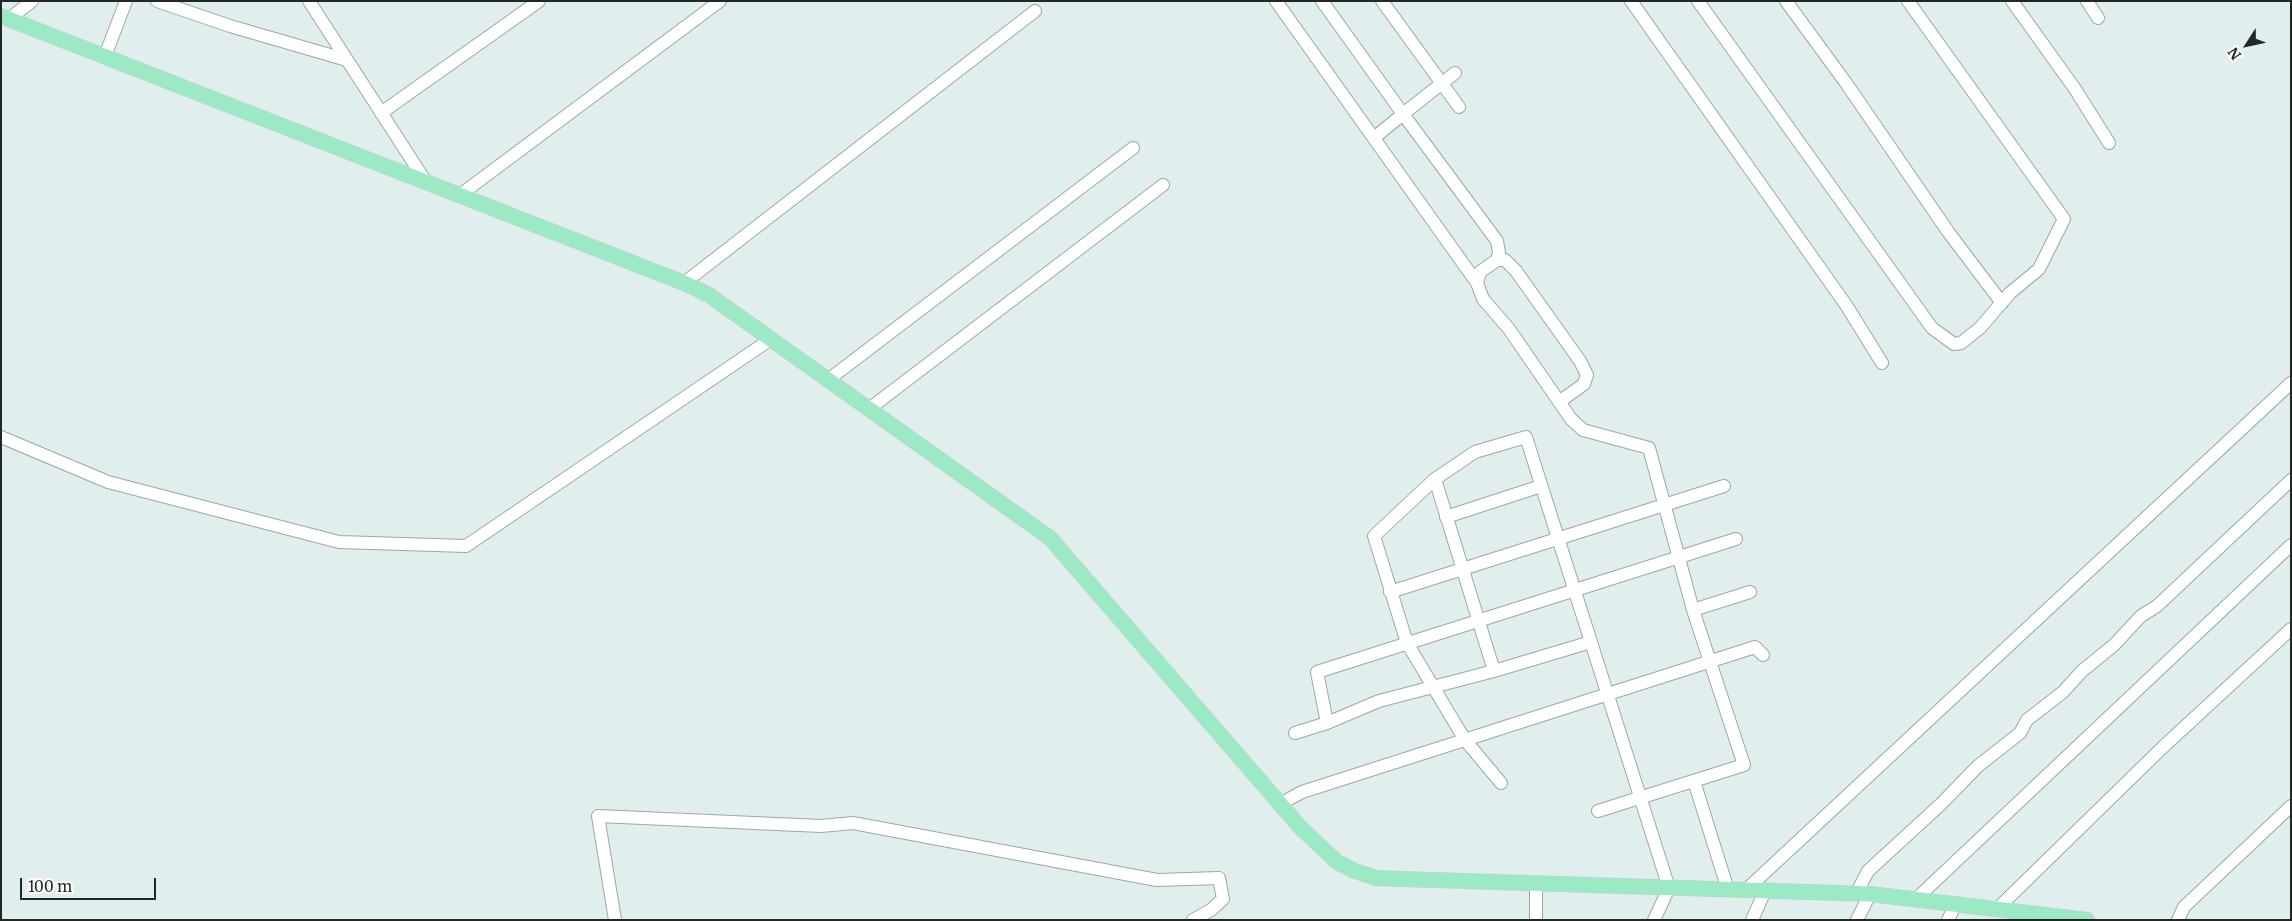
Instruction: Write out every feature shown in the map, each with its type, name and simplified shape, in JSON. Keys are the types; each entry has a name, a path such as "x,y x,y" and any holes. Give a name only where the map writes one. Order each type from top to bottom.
{"main road":[{"path":"5,17 684,283 709,295 1050,538 1280,804 1319,846 1338,862 1355,871 1376,878 1863,894 1956,903 2087,920"}],"street":[{"path":"5,17 32,1"},
{"path":"105,56 126,1"},
{"path":"157,1 230,26 347,60"},
{"path":"309,1 426,182"},
{"path":"381,113 539,1"},
{"path":"460,195 720,1"},
{"path":"1276,1 1477,283 1483,300 1509,329 1571,420 1583,430 1649,448 1693,610 1744,765 1598,811"},
{"path":"1322,1 1497,241 1499,252 1497,260"},
{"path":"1382,1 1460,107"},
{"path":"1630,1 1846,305 1882,363"},
{"path":"1698,1 1932,328 1954,344 1961,343 1980,328 2010,293 2039,270 2064,219 1908,1"},
{"path":"1786,1 1846,83 1949,234 2002,303"},
{"path":"2012,1 2075,89 2109,143"},
{"path":"2087,1 2098,18"},
{"path":"684,283 1036,11"},
{"path":"1374,138 1454,73"},
{"path":"828,380 1133,148"},
{"path":"869,409 1163,185"},
{"path":"1477,283 1480,272 1497,260 1505,260 1516,271 1580,361 1587,375 1584,384 1559,402"},
{"path":"1,437 108,482 339,542 466,546 771,339"},
{"path":"1746,890 2291,383"},
{"path":"1501,783 1465,740 1432,688 1407,643 1374,536 1434,479 1475,452 1526,437 1669,888 1654,920"},
{"path":"1434,479 1494,671"},
{"path":"1857,920 1868,871 1941,804 1978,766 2020,732 2027,720 2063,692 2082,671 2114,645 2142,616 2157,606 2291,480"},
{"path":"1446,517 1541,486"},
{"path":"1390,592 1724,486"},
{"path":"1326,723 1317,672 1736,539"},
{"path":"1916,899 2291,545"},
{"path":"1693,610 1750,592"},
{"path":"1998,908 2156,754 2291,629"},
{"path":"1295,733 1378,702 1494,671 1591,642"},
{"path":"1280,804 1302,792 1755,647 1763,655"},
{"path":"1694,781 1728,890"},
{"path":"2178,920 2184,907 2291,806"},
{"path":"615,920 598,816 821,826 853,822 1156,880 1219,878 1223,899 1211,910 1193,920"},
{"path":"1536,884 1536,920"},
{"path":"1752,920 1765,891"},
{"path":"1948,920 1956,903"}]}
